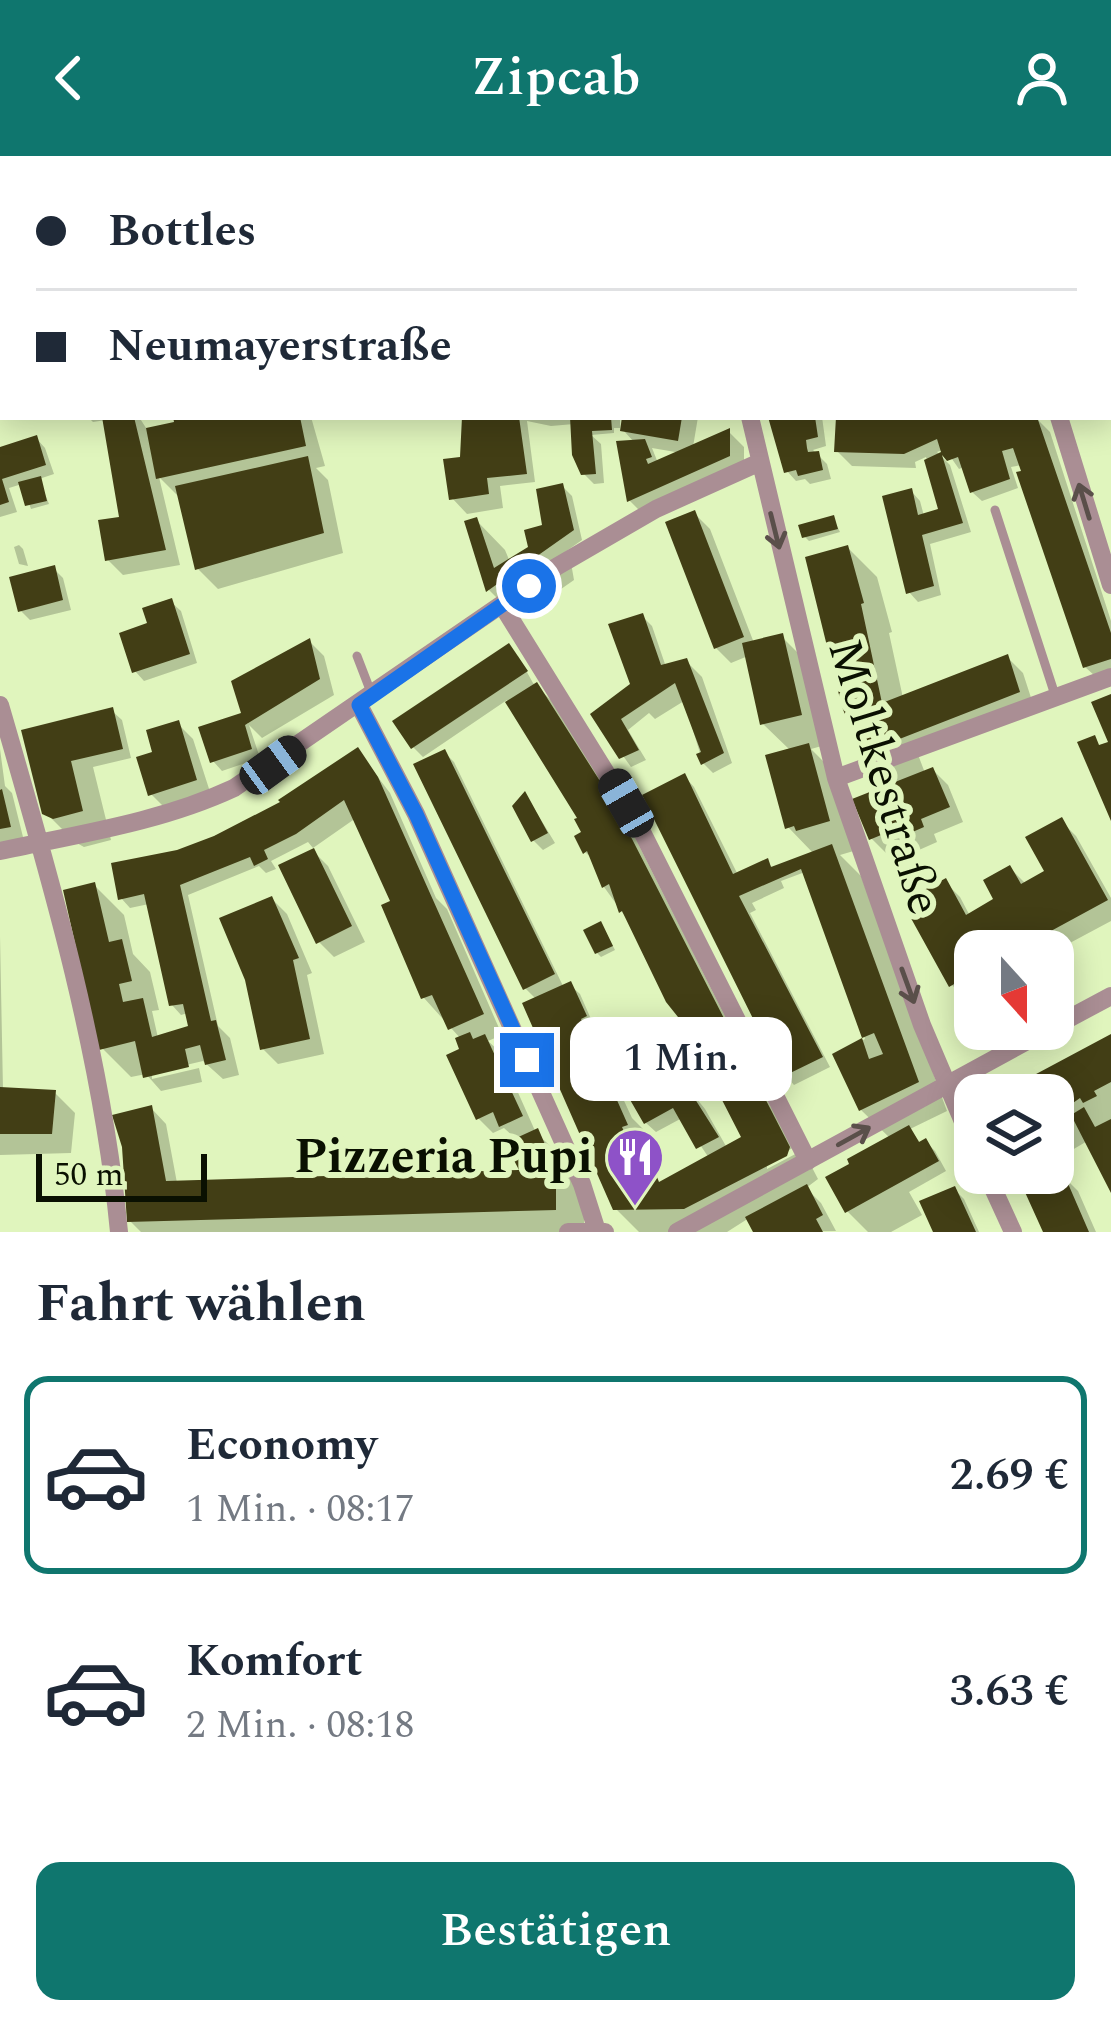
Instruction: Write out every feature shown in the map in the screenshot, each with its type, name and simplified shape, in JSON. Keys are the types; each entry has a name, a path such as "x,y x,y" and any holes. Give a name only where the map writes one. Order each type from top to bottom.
{"street":[{"name":"Moltkestraße","path":"751,420 836,778 954,1103"},
{"path":"1060,420 1111,585"},
{"path":"0,851 196,806 273,765 610,534 758,464"},
{"path":"502,605 639,826 808,1161"},
{"path":"836,778 1111,677"},
{"path":"366,700 582,1184 597,1231"},
{"path":"0,705 40,842 99,1094 119,1232"},
{"path":"1074,1016 1111,996"},
{"path":"677,1232 1010,1050"},
{"path":"995,1194 1012,1232"},
{"path":"568,1232 608,1232"}],"lane":[{"path":"995,510 1056,698"},
{"path":"357,656 366,700"}],"building":[{"path":"103,420 135,420 166,550 105,561 98,520 119,517"},
{"path":"301,420 306,446 156,479 146,428 174,422"},
{"path":"462,420 519,420 527,474 487,478 489,494 449,500 443,459 460,457"},
{"path":"570,420 611,420 612,430 592,431 596,474 581,475 572,455"},
{"path":"622,420 682,420 678,441 620,431"},
{"path":"769,420 815,420 818,437 806,440 807,448 808,452 819,451 823,470 798,476 796,470 784,473"},
{"path":"836,420 1038,420 1111,633 1111,659 1083,668 1016,472 1021,471 1013,448 1002,451 1010,479 970,493 958,457 947,461 942,455 963,523 922,535 934,586 906,594 882,496 912,488 918,515 938,509 924,460 941,452 937,439 904,454 834,452"},
{"path":"730,428 730,456 627,502 616,441 645,439 652,457 646,459 648,464"},
{"path":"37,435 46,465 2,479 9,502 0,505 0,447"},
{"path":"308,456 324,533 195,570 175,486"},
{"path":"41,476 47,501 25,506 18,482"},
{"path":"563,483 574,530 486,592 464,521 477,517 494,568 528,547 524,530 542,525 536,489"},
{"path":"695,510 744,637 714,649 665,522"},
{"path":"834,515 838,529 802,538 798,525"},
{"path":"848,545 882,703 1008,654 1020,692 861,754 842,707 805,557"},
{"path":"55,565 63,600 18,612 9,577"},
{"path":"172,598 190,654 132,673 119,633 147,623 142,608"},
{"path":"643,613 661,665 687,658 724,753 701,765 696,754 701,752 675,683 621,719 639,750 619,759 590,714 630,684 608,624"},
{"path":"783,633 802,715 760,725 742,643"},
{"path":"310,638 320,679 245,725 252,749 210,763 198,727 241,713 231,681"},
{"path":"509,643 528,671 411,749 392,721"},
{"path":"537,682 612,800 790,1147 787,1156 684,1209 613,1210 522,1003 571,981 587,1016 581,1019 628,1125 622,1127 629,1143 625,1145 640,1178 657,1177 659,1182 741,1137 622,911 619,913 609,884 602,888 587,851 583,854 574,836 581,832 577,818 505,702"},
{"path":"1111,694 1111,821 1077,742 1095,735 1099,745 1108,742 1091,702"},
{"path":"113,707 123,749 71,761 83,811 53,819 42,814 21,730"},
{"path":"179,720 197,780 148,796 136,757 152,752 146,730"},
{"path":"809,743 830,821 796,831 794,826 785,829 765,755"},
{"path":"358,747 378,777 484,1014 448,1030 432,995 421,999 381,905 390,901 344,800 264,850 268,859 254,866 250,857 180,885 211,1021 216,1020 226,1060 205,1065 200,1045 185,1049 189,1067 143,1078 135,1041 99,1050 63,890 95,882 109,942 122,939 132,981 119,984 123,1002 143,998 152,1037 188,1026 183,1004 169,1006 144,894 118,900 111,863 177,850 214,836 280,802"},
{"path":"445,749 555,974 523,990 413,764"},
{"path":"933,767 950,807 921,819 924,827 901,837 898,828 869,840 852,799"},
{"path":"685,773 733,874 768,858 771,867 832,844 919,1082 859,1111 832,1054 862,1038 801,869 739,896 823,1057 782,1077 642,795","holes":["874,1033 883,1054 869,1059 862,1038"]},
{"path":"0,790 11,827 0,829"},
{"path":"525,791 548,833 531,842 512,806"},
{"path":"1062,817 1108,900 1053,930 954,930 954,984 949,987 902,902 946,878 966,915 993,899 983,880 1010,865 1021,884 1044,871 1025,837"},
{"path":"314,848 352,926 316,944 278,865"},
{"path":"272,896 299,958 293,960 310,1039 260,1050 245,980 219,918"},
{"path":"601,921 613,946 595,954 583,930"},
{"path":"470,1032 473,1039 485,1034 523,1116 499,1127 493,1112 476,1120 446,1055 459,1049 455,1038"},
{"path":"1111,1034 1111,1082 1094,1091 1097,1096 1074,1102 1074,1074 1036,1074"},
{"path":"676,1069 719,1137 696,1149 673,1108 644,1124 625,1091"},
{"path":"0,1087 56,1090 52,1134 0,1134"},
{"path":"152,1105 166,1181 519,1170 505,1143 538,1128 556,1170 556,1210 127,1222 122,1147 112,1115"},
{"path":"1084,1107 1095,1127 1111,1119 1111,1193 1074,1121 1074,1113"},
{"path":"909,1125 919,1142 926,1138 939,1161 845,1213 825,1177 849,1164 847,1159"},
{"path":"807,1184 823,1215 816,1219 823,1232 753,1232 745,1217"},
{"path":"954,1186 976,1232 933,1232 919,1201"},
{"path":"1026,1194 1073,1194 1089,1232 1043,1232"}],"place":[{"name":"Pizzeria Pupi","path":"635,1208"}],"route":[{"path":"527,1060 416,814 359,705 529,586"}]}
